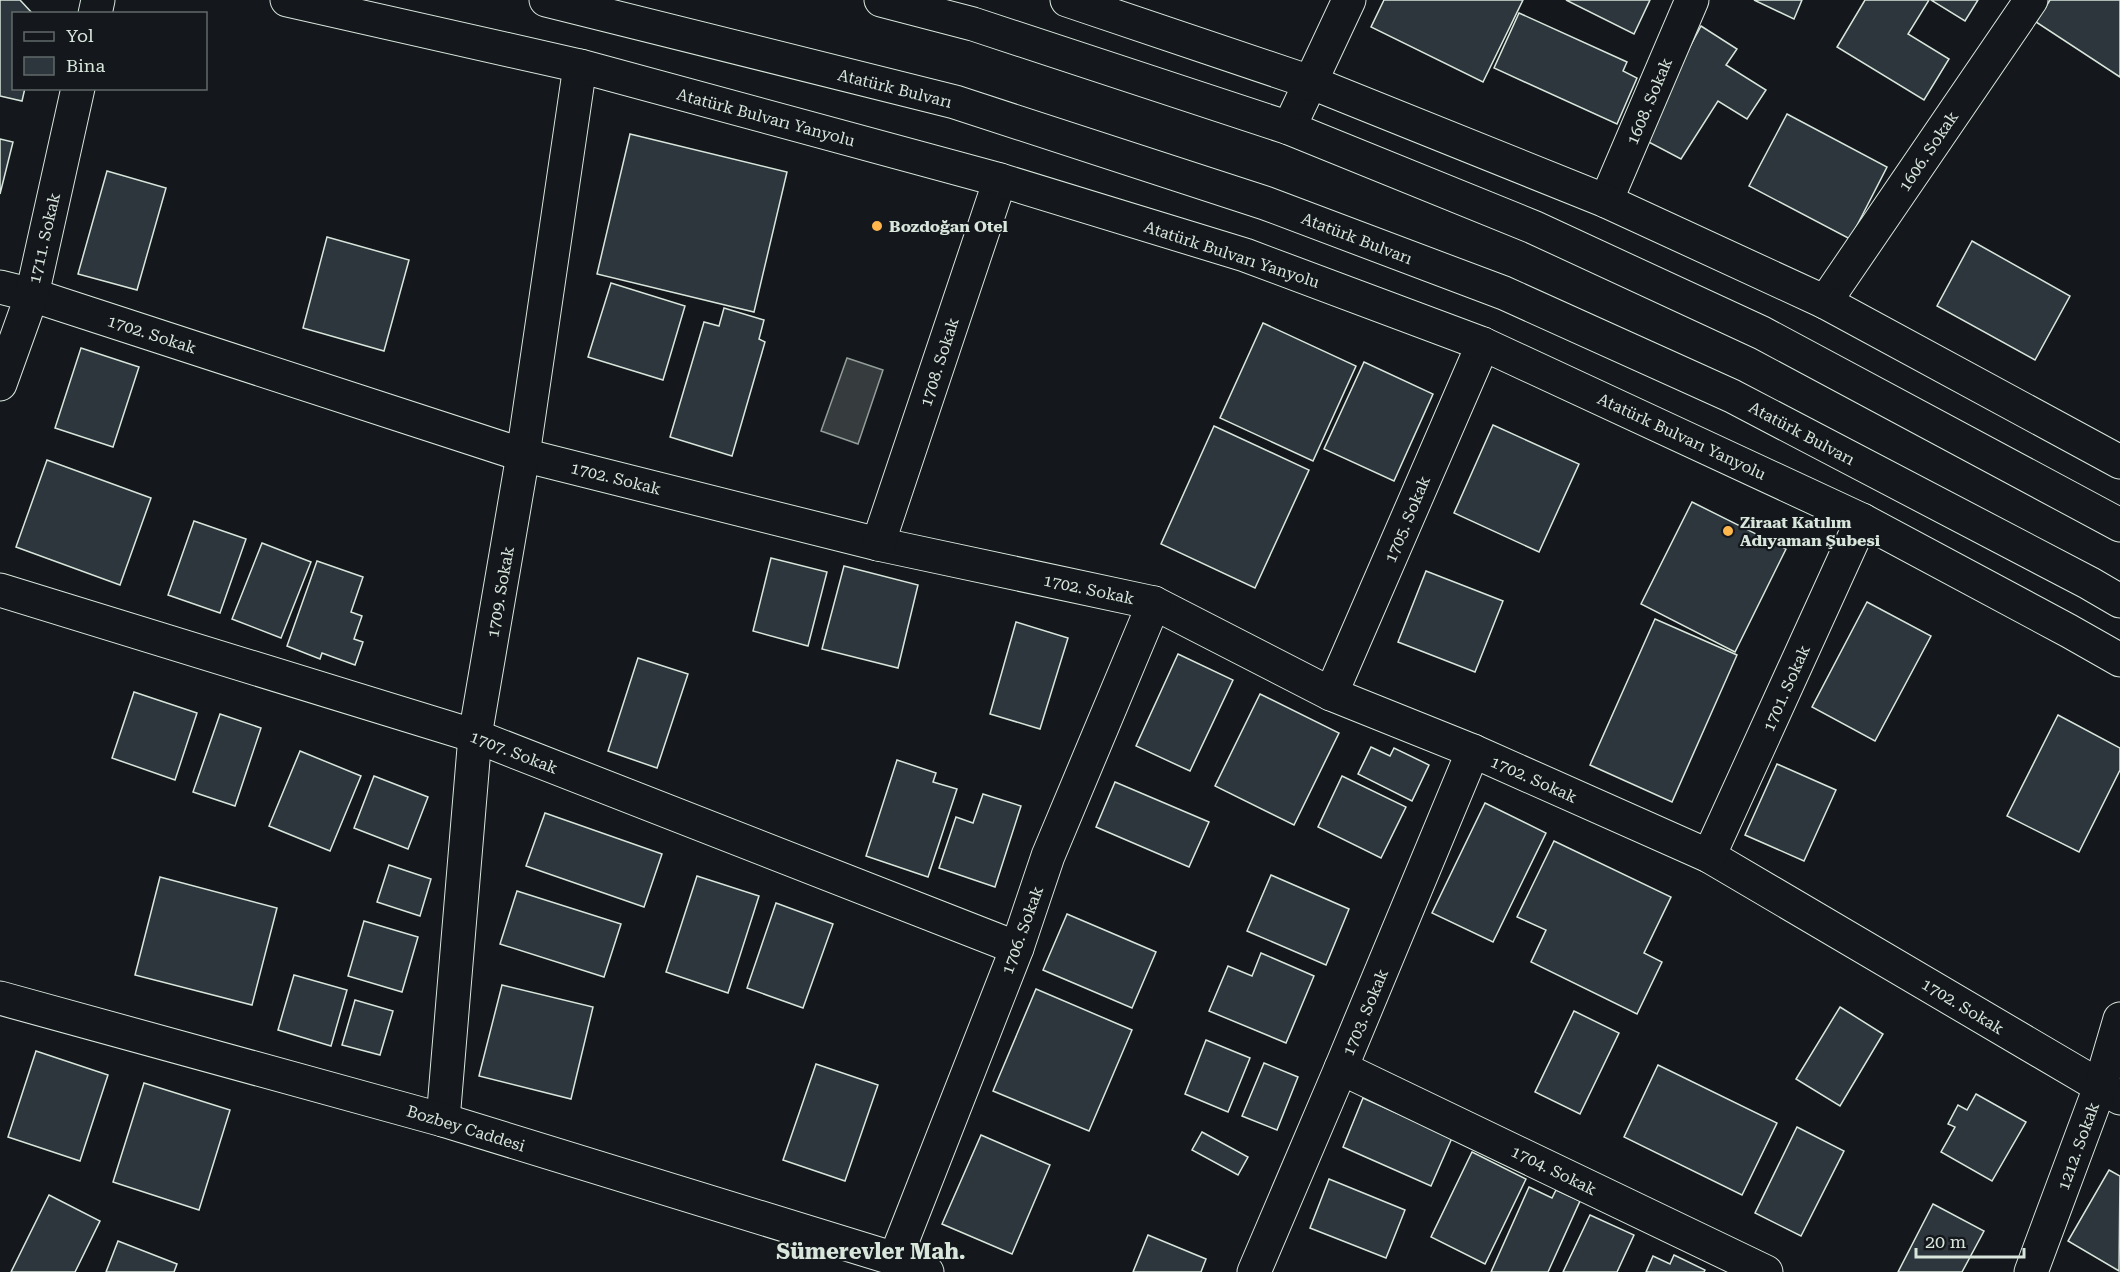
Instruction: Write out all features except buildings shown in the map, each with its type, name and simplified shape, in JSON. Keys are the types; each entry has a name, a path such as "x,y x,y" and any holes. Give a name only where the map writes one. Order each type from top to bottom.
{"main road":[{"name":"Atatürk Bulvarı Yanyolu","path":"287,0 580,66 1000,180 1245,255 1483,344 1862,520 2120,660"},
{"name":"Atatürk Bulvarı","path":"546,0 955,102 1265,203 1504,293 1732,396 2120,601"},
{"path":"881,0 973,24 1289,128 1533,227 1762,333 2120,525"},
{"path":"1067,0 1310,82 1606,201 1826,302 2120,462"},
{"path":"1289,128 1350,0"},
{"name":"1608. Sokak","path":"1606,201 1692,0"},
{"name":"1606. Sokak","path":"1826,302 2031,0"},
{"name":"1709. Sokak","path":"443,1120 475,736 523,455 580,66"},
{"name":"1711. Sokak","path":"0,384 32,295 78,90"},
{"name":"1708. Sokak","path":"878,544 1000,180"},
{"name":"1702. Sokak","path":"0,287 32,295 523,455 878,544 1154,603 1331,694 1473,751 1709,856 2110,1092"},
{"name":"1705. Sokak","path":"1331,694 1483,344"},
{"name":"1701. Sokak","path":"1709,856 1862,520"},
{"name":"1707. Sokak","path":"0,590 475,736 1017,948"},
{"name":"1706. Sokak","path":"915,1268 1048,856 1154,603"},
{"name":"1703. Sokak","path":"1254,1272 1473,751"},
{"name":"Bozbey Caddesi","path":"0,998 443,1120 915,1268"},
{"name":"1212. Sokak","path":"2031,1272 2110,1092 2120,1019"},
{"name":"1704. Sokak","path":"1341,1068 1766,1272"}],"shaded area":[{"path":"847,358 883,370 858,444 821,431"}],"place":[{"name":"Bozdoğan Otel","path":"877,226"},
{"name":"Ziraat Katılım Adıyaman Şubesi","path":"1728,531"}],"district":[{"name":"Sümerevler Mah.","path":"871,1251"}]}
